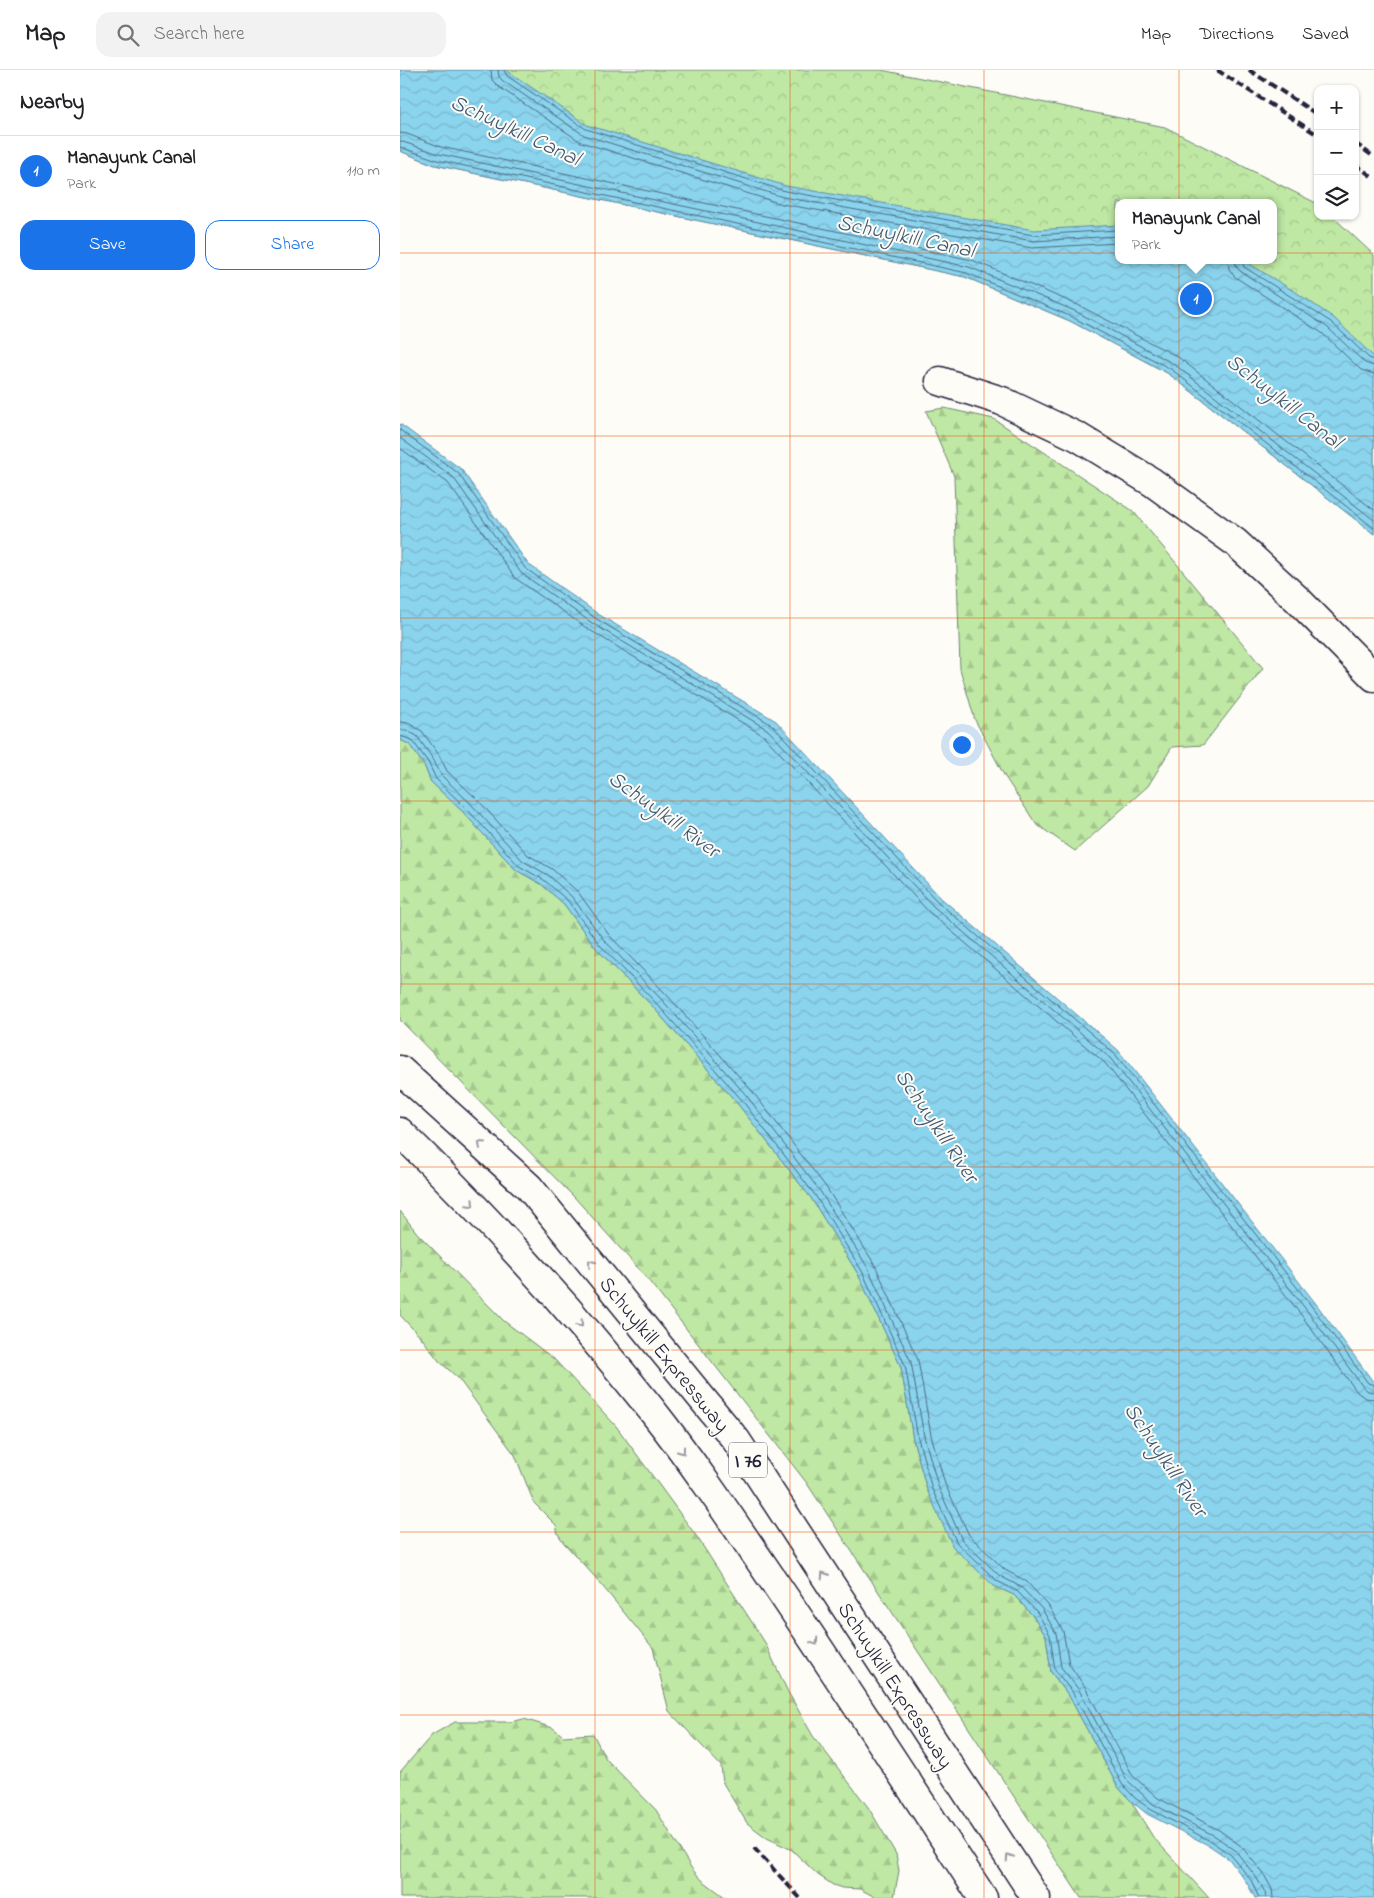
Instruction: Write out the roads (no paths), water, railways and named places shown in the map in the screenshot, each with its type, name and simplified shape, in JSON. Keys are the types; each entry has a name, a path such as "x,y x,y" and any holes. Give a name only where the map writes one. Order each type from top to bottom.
{"main road":[{"path":"940,381 1002,401 1078,437 1152,482 1236,542 1298,600 1374,677"},
{"name":"Schuylkill Expressway","path":"400,1070 529,1187 736,1440 1036,1898"},
{"name":"Schuylkill Expressway","path":"400,1132 514,1248 586,1330 652,1410 719,1502 848,1691 983,1898"}],"water":[{"name":"Schuylkill Canal","path":"400,70 506,70 587,125 786,186 1034,230 1115,225 1115,264 1250,264 1334,318 1374,357 1374,534 1169,374 1070,321 965,277 435,165 400,151"},
{"name":"Schuylkill River","path":"400,424 461,469 528,564 598,614 776,721 941,898 1118,1050 1317,1305 1374,1383 1374,1898 1255,1898 1247,1883 1229,1859 1210,1846 1147,1814 1118,1787 1069,1696 1051,1672 1046,1636 1032,1615 1014,1595 994,1586 953,1547 927,1490 913,1439 901,1367 858,1274 811,1198 737,1103 653,1007 595,947 564,904 541,884 516,870 463,812 431,782 424,765 409,744 400,740"}],"railway":[{"path":"1217,70 1314,132"},
{"path":"1249,70 1314,112"},
{"path":"1359,146 1374,157"},
{"path":"1359,167 1374,178"},
{"path":"754,1848 800,1898"}],"place":[{"name":"Manayunk Canal","path":"1196,299"}]}
